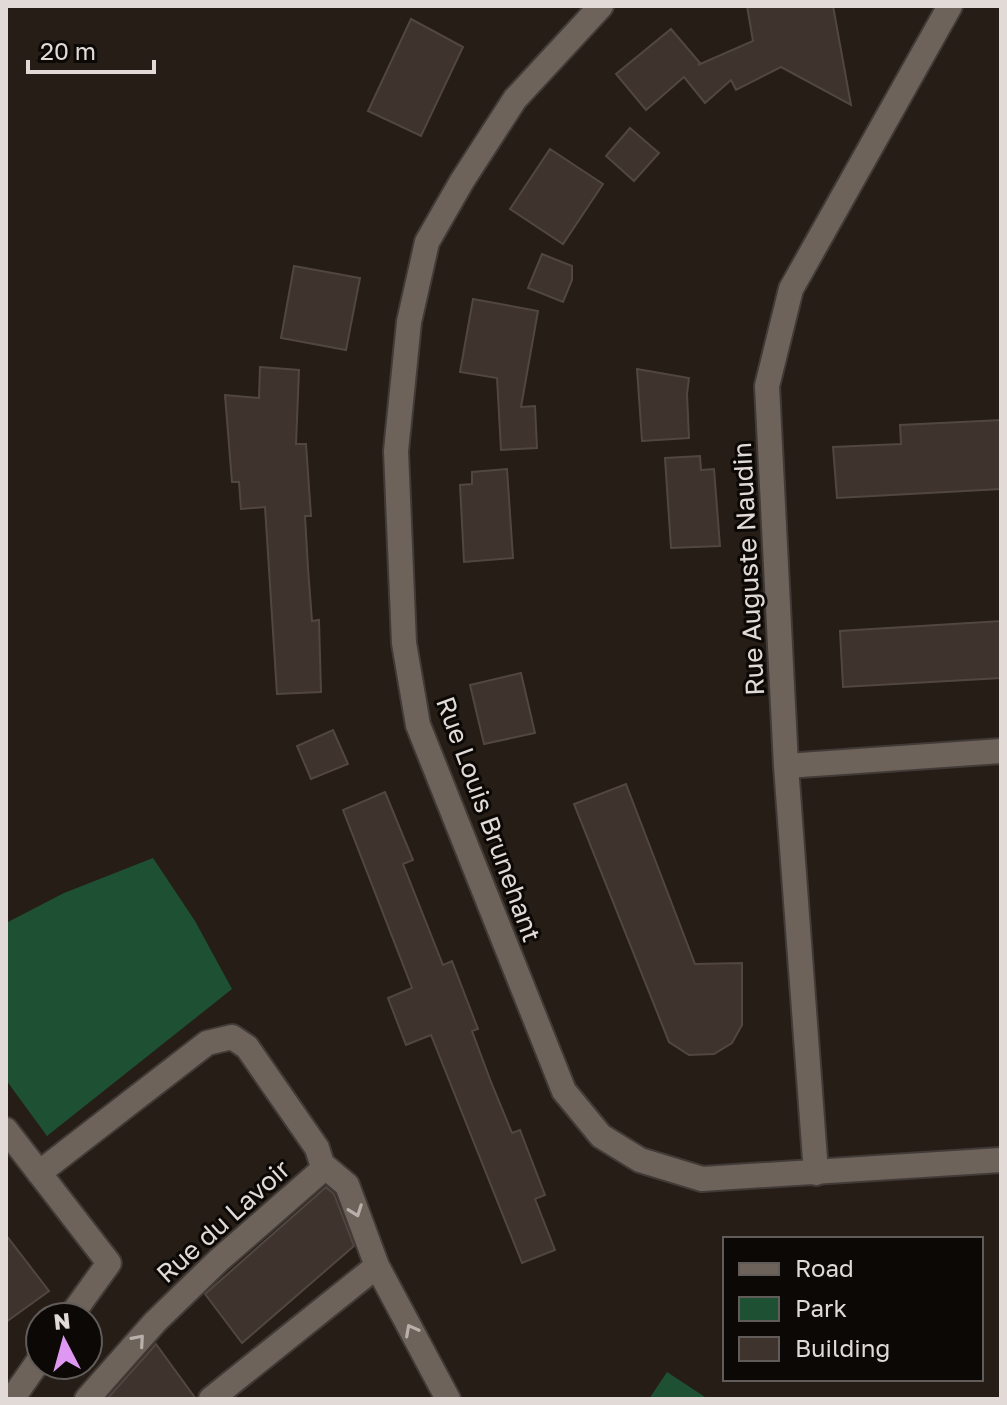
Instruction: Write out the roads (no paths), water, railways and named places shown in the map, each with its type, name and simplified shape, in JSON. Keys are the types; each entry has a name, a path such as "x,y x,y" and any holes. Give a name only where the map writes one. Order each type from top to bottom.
{"street":[{"name":"Rue Louis Brunehant","path":"601,6 515,99 427,242 409,322 396,451 404,643 418,725 564,1091 601,1136 640,1160 702,1179 1001,1160"},
{"name":"Rue Auguste Naudin","path":"816,1173 786,766 767,386 791,289 923,59 950,6"},
{"path":"786,766 1001,751"},
{"name":"Rue du Lavoir","path":"39,1173 207,1043 232,1037 247,1047 317,1148 322,1167 155,1322 87,1399"},
{"path":"6,1130 109,1263 82,1301"},
{"path":"322,1167 347,1185 377,1266 448,1399"},
{"path":"212,1398 377,1266"},
{"path":"12,1399 25,1381"}]}
